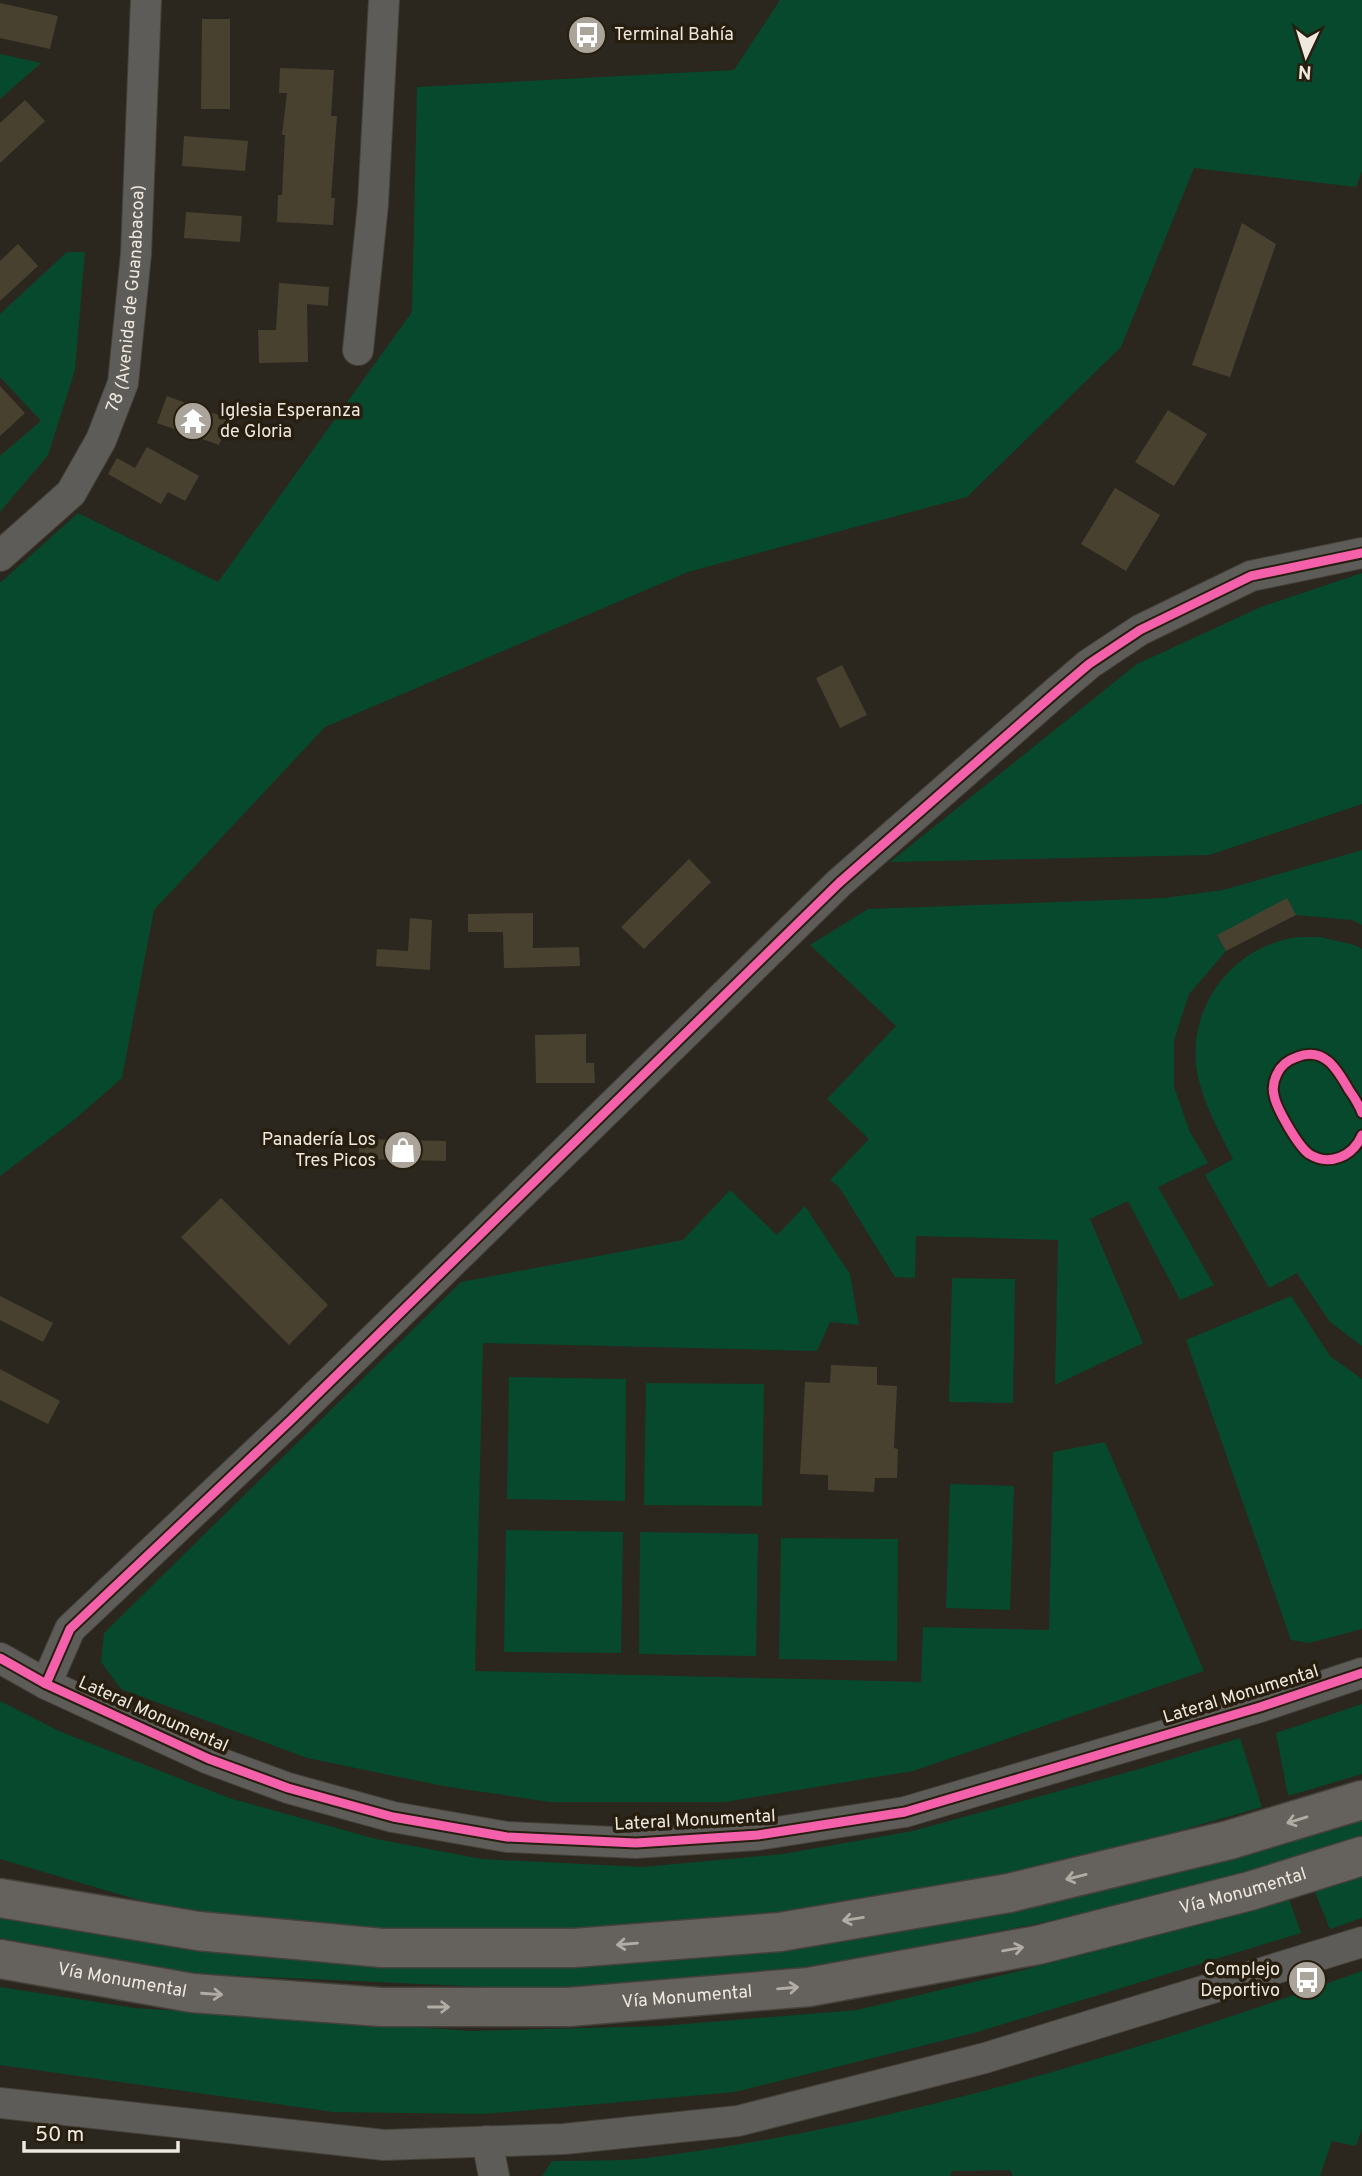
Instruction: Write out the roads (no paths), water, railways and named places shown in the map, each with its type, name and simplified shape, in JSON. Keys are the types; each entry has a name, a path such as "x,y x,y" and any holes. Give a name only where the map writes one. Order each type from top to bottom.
{"highway":[{"path":"0,1898 198,1931 382,1948 574,1948 780,1932 1009,1894 1229,1840 1362,1800"},
{"name":"Vía Monumental","path":"0,1959 192,1993 381,2007 569,2007 809,1987 1038,1945 1250,1891 1362,1856"},
{"path":"0,1874 198,1931"}],"street":[{"name":"78 (Avenida de Guanabacoa)","path":"0,556 71,493 101,440 122,383 136,254 146,0"},
{"path":"358,350 373,204 384,0"},
{"path":"46,1684 70,1629 292,1419 839,883 1055,693 1089,664 1140,630 1251,576 1362,553"},
{"name":"Lateral Monumental","path":"0,1658 46,1684 209,1759 288,1788 380,1813 507,1837 636,1843 758,1835 905,1812 1260,1707 1362,1673"},
{"name":"Lateral Monumental","path":"0,1677 46,1684"},
{"path":"0,2104 384,2145 564,2139 738,2121 985,2058 1362,1942"},
{"path":"487,2141 494,2176"}],"place":[{"name":"Terminal Bahía","path":"587,35"},
{"name":"Iglesia Esperanza de Gloria","path":"193,421"},
{"name":"Panadería Los Tres Picos","path":"403,1150"},
{"name":"Complejo Deportivo","path":"1307,1980"}]}
